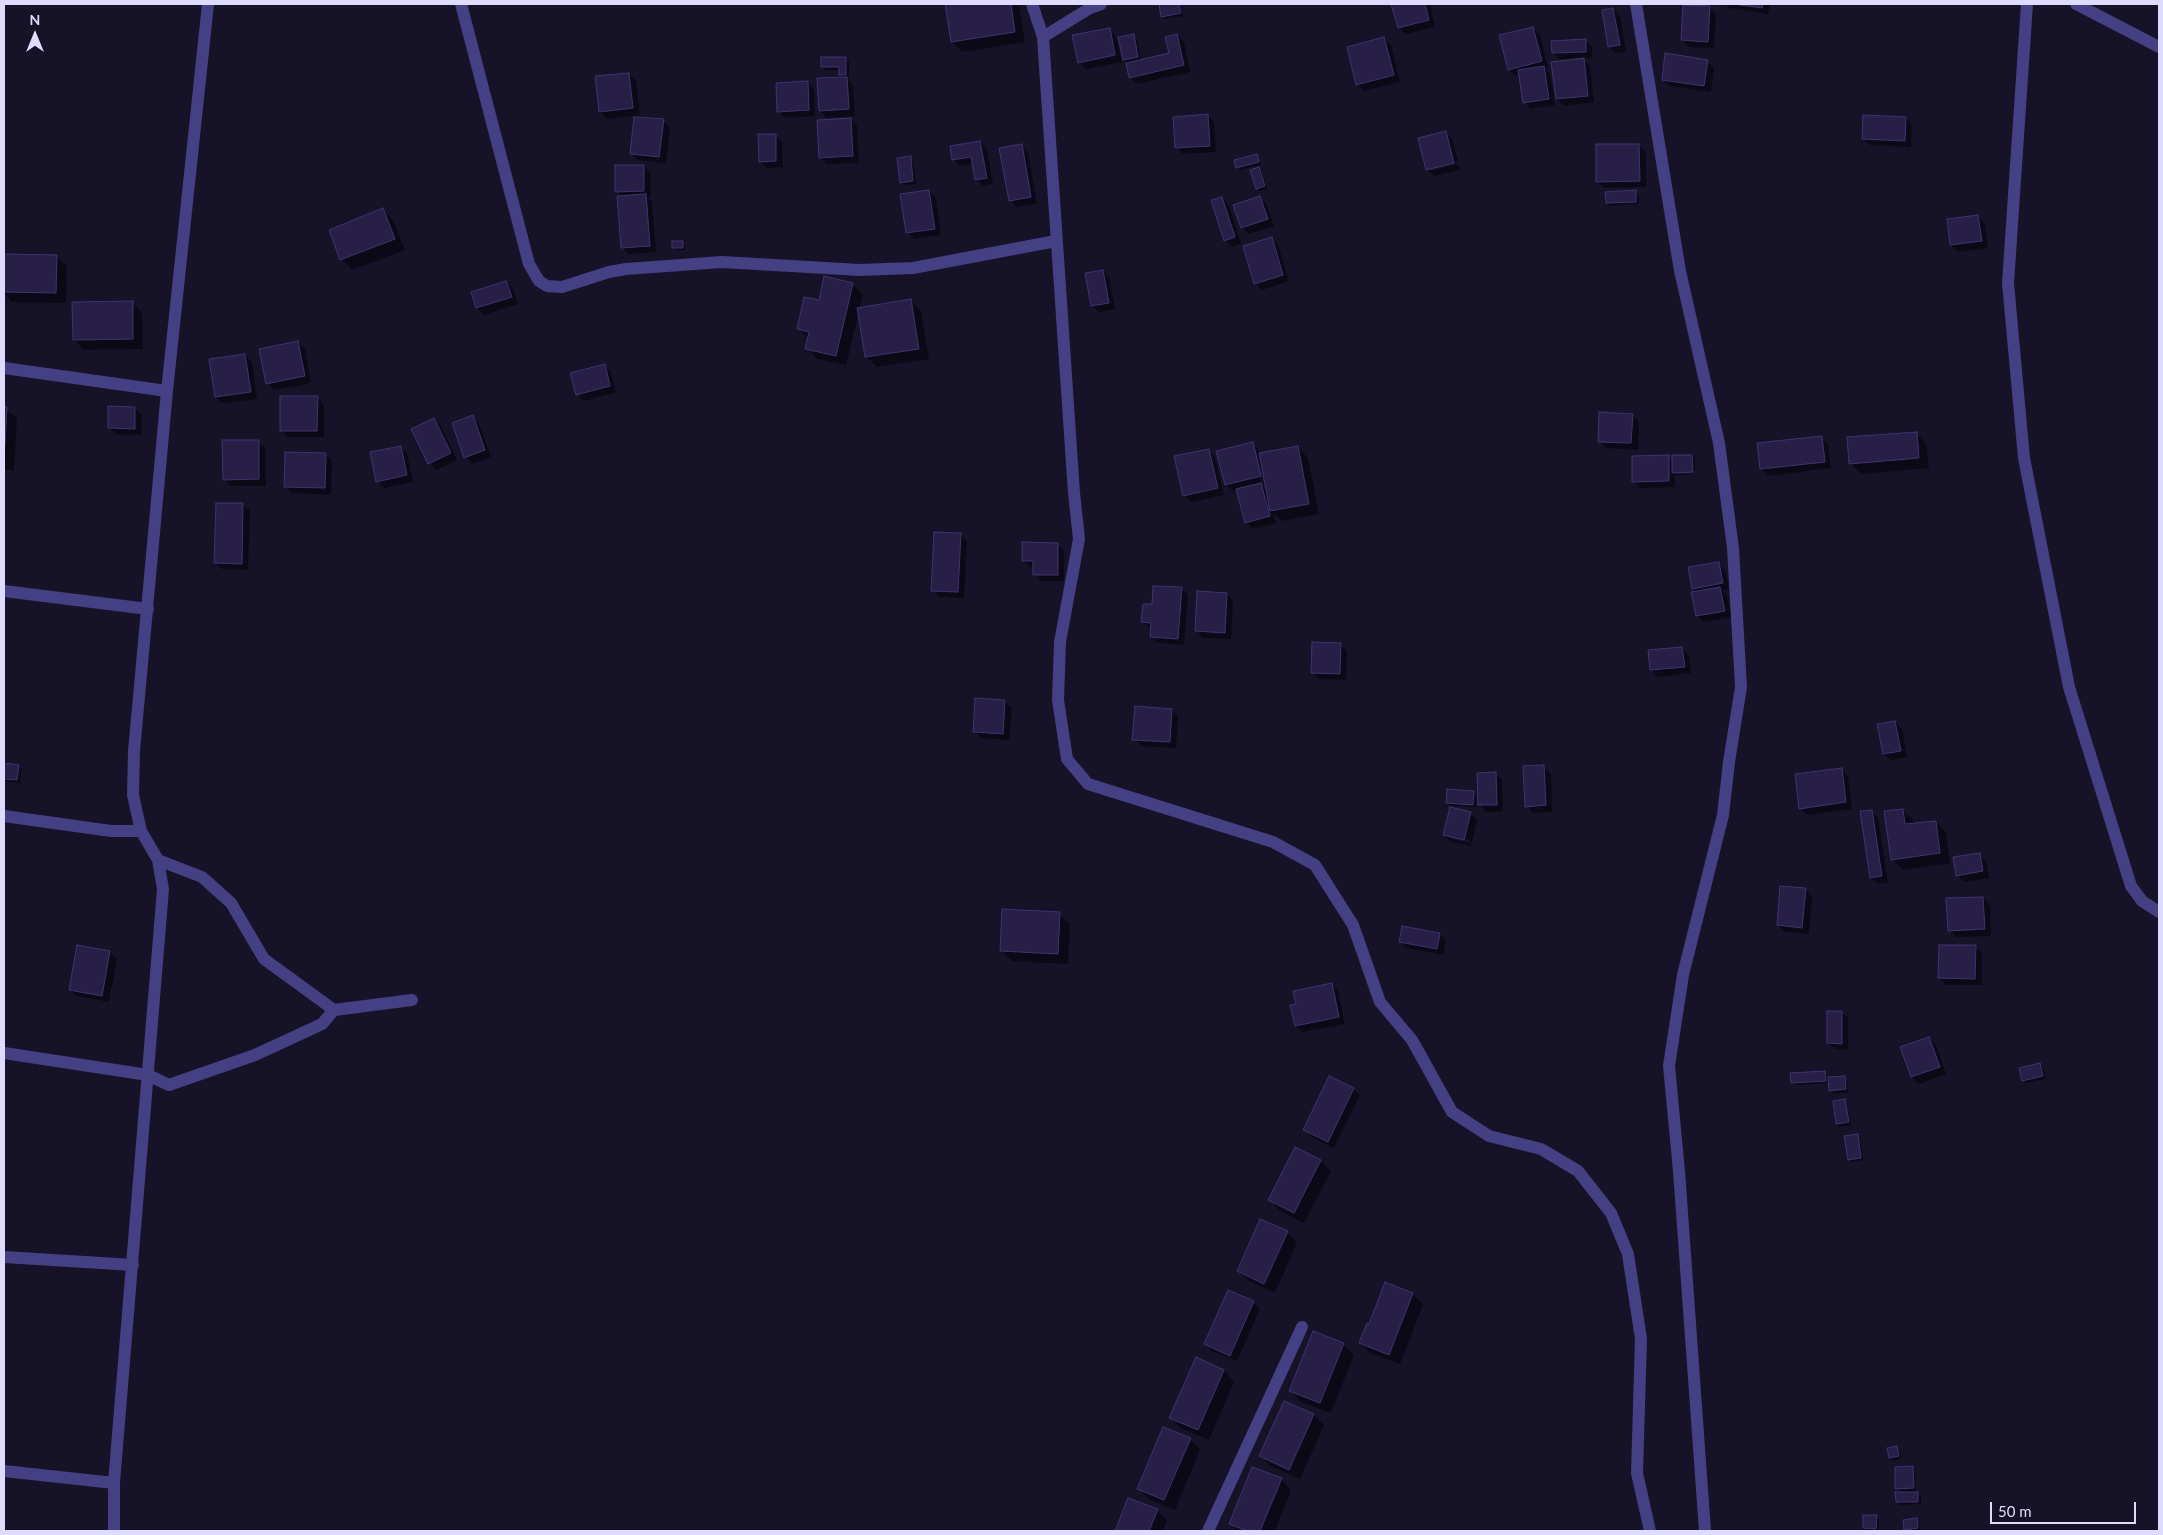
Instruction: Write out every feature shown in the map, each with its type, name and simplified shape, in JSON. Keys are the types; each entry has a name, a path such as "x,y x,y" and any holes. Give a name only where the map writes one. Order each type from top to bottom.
{"street":[{"path":"114,1531 114,1483 163,889 158,860 141,830 133,795 134,751 168,391 208,4"},
{"path":"461,4 529,264 539,281 547,286 562,287 609,272 626,269 722,262 860,270 913,268 1056,241"},
{"path":"1032,4 1043,37 1074,493 1079,539 1060,642 1058,700 1068,759 1088,784 1273,842 1315,865 1353,925 1380,1002 1412,1040 1452,1112 1489,1136 1540,1149 1578,1171 1611,1213 1628,1254 1641,1339 1637,1473 1650,1531"},
{"path":"1043,37 1090,8 1101,4"},
{"path":"1636,4 1680,271 1719,444 1733,548 1741,688 1728,762 1723,815 1683,975 1669,1066 1679,1171 1705,1531"},
{"path":"2027,4 2008,283 2024,458 2069,686 2131,886 2142,901 2159,912"},
{"path":"2076,4 2159,47"},
{"path":"4,368 168,391"},
{"path":"4,591 148,609"},
{"path":"4,816 111,831 141,830"},
{"path":"158,860 202,877 231,903 264,959 334,1010"},
{"path":"4,1053 148,1075 169,1085 255,1054 322,1024 334,1010 412,1000"},
{"path":"4,1257 132,1265"},
{"path":"1208,1531 1302,1327"},
{"path":"4,1470 114,1483"}],"building":[{"path":"945,4 1011,4 1015,32 951,42"},
{"path":"1159,4 1179,4 1181,13 1161,17"},
{"path":"1391,4 1425,4 1429,20 1398,28"},
{"path":"1733,4 1763,4 1762,8"},
{"path":"1683,5 1710,6 1708,42 1681,40"},
{"path":"1613,8 1620,45 1608,47 1602,10"},
{"path":"1533,27 1542,61 1508,70 1499,35"},
{"path":"1110,28 1115,55 1078,63 1072,35"},
{"path":"1134,34 1138,57 1123,60 1118,37"},
{"path":"1177,34 1184,65 1129,78 1126,63 1169,53 1165,37"},
{"path":"1384,37 1394,75 1356,85 1347,47"},
{"path":"1586,39 1586,52 1552,53 1551,41"},
{"path":"1665,53 1708,60 1704,86 1662,80"},
{"path":"821,57 846,57 846,75 839,75 839,67 821,67"},
{"path":"1584,58 1588,96 1556,99 1551,62"},
{"path":"1544,66 1549,99 1523,103 1518,70"},
{"path":"629,73 633,108 599,112 595,76"},
{"path":"847,77 849,109 819,111 817,78"},
{"path":"808,81 809,110 777,112 776,83"},
{"path":"1208,114 1210,146 1175,148 1173,117"},
{"path":"1863,115 1906,117 1905,141 1862,139"},
{"path":"634,117 664,119 659,157 630,154"},
{"path":"851,118 853,156 819,158 817,120"},
{"path":"1446,131 1454,163 1426,170 1418,138"},
{"path":"758,134 776,134 776,161 759,162"},
{"path":"980,141 987,178 975,180 971,157 952,160 950,146"},
{"path":"1022,144 1031,197 1009,201 999,148"},
{"path":"1596,144 1639,144 1640,181 1596,182"},
{"path":"1257,154 1259,162 1236,168 1234,160"},
{"path":"911,156 913,181 900,183 897,158"},
{"path":"615,165 644,165 644,191 615,192"},
{"path":"1259,167 1265,186 1256,189 1250,170"},
{"path":"929,190 935,229 906,233 900,194"},
{"path":"1636,190 1636,202 1606,203 1605,192"},
{"path":"646,194 650,246 621,248 617,196"},
{"path":"1260,196 1268,219 1241,228 1233,205"},
{"path":"1222,197 1235,237 1224,241 1211,200"},
{"path":"383,208 395,239 340,260 329,230"},
{"path":"1978,215 1982,241 1950,245 1947,219"},
{"path":"1272,237 1283,275 1254,284 1243,246"},
{"path":"672,241 683,241 683,248 672,248"},
{"path":"4,254 57,255 56,293 4,292"},
{"path":"1103,270 1109,303 1091,306 1085,273"},
{"path":"824,276 853,283 836,356 805,349 809,332 797,329 804,297 819,300"},
{"path":"506,281 512,297 476,308 471,292"},
{"path":"911,299 919,349 865,357 857,308"},
{"path":"133,301 133,339 73,340 72,302"},
{"path":"298,341 305,376 266,384 259,349"},
{"path":"245,354 251,392 215,397 209,359"},
{"path":"605,364 610,386 576,395 570,373"},
{"path":"280,396 318,396 317,431 280,431"},
{"path":"4,406 7,407 4,461"},
{"path":"108,406 135,407 135,429 108,428"},
{"path":"1599,412 1633,414 1631,443 1598,442"},
{"path":"473,415 485,450 464,458 452,423"},
{"path":"434,418 451,453 428,464 411,429"},
{"path":"1917,432 1919,458 1849,464 1847,437"},
{"path":"1822,436 1825,462 1760,469 1757,443"},
{"path":"222,440 259,440 259,479 223,480"},
{"path":"1253,442 1261,476 1225,485 1216,451"},
{"path":"401,446 407,475 376,482 370,452"},
{"path":"1298,446 1309,504 1270,511 1259,453"},
{"path":"1209,449 1218,488 1183,496 1174,456"},
{"path":"285,452 326,453 325,488 284,487"},
{"path":"1669,455 1669,481 1632,482 1632,456"},
{"path":"1672,455 1692,455 1693,472 1672,473"},
{"path":"1261,483 1270,516 1245,523 1236,489"},
{"path":"216,503 243,503 242,564 214,563"},
{"path":"934,532 961,533 958,592 931,591"},
{"path":"1022,542 1058,543 1058,575 1033,575 1033,561 1022,561"},
{"path":"1719,562 1723,583 1692,589 1688,567"},
{"path":"1153,586 1182,587 1178,639 1150,637 1151,623 1141,622 1143,604 1152,604"},
{"path":"1720,587 1725,611 1696,616 1691,592"},
{"path":"1197,591 1227,593 1225,633 1195,631"},
{"path":"1312,642 1341,643 1340,674 1311,673"},
{"path":"1682,647 1685,667 1650,670 1648,650"},
{"path":"975,698 1005,700 1003,734 973,732"},
{"path":"1135,706 1172,709 1170,742 1132,740"},
{"path":"1895,721 1901,751 1883,754 1877,724"},
{"path":"4,763 19,765 17,780 4,779"},
{"path":"1544,765 1546,805 1525,807 1523,766"},
{"path":"1842,768 1846,802 1799,809 1795,774"},
{"path":"1496,772 1497,805 1478,805 1477,773"},
{"path":"1447,789 1474,791 1473,805 1446,803"},
{"path":"1450,807 1471,812 1464,840 1443,835"},
{"path":"1903,809 1905,824 1936,821 1940,853 1891,860 1884,811"},
{"path":"1872,810 1882,876 1870,878 1860,811"},
{"path":"1980,853 1983,871 1956,876 1953,857"},
{"path":"1780,886 1806,888 1802,928 1777,925"},
{"path":"1983,897 1985,929 1948,931 1946,898"},
{"path":"1002,909 1060,912 1058,954 1000,951"},
{"path":"1402,926 1440,933 1437,949 1399,942"},
{"path":"77,945 110,951 102,996 69,990"},
{"path":"1939,945 1976,945 1975,979 1938,978"},
{"path":"1332,983 1339,1017 1295,1026 1290,1005 1296,1004 1293,991"},
{"path":"1827,1011 1842,1011 1842,1044 1827,1043"},
{"path":"1929,1037 1940,1067 1911,1077 1900,1047"},
{"path":"2040,1063 2043,1076 2022,1081 2019,1068"},
{"path":"1825,1071 1826,1081 1791,1083 1790,1073"},
{"path":"1329,1076 1354,1088 1328,1142 1303,1130"},
{"path":"1845,1076 1846,1089 1829,1091 1828,1077"},
{"path":"1845,1099 1849,1122 1836,1124 1833,1101"},
{"path":"1858,1134 1861,1158 1848,1160 1844,1136"},
{"path":"1295,1147 1321,1160 1294,1213 1268,1200"},
{"path":"1260,1219 1288,1231 1264,1284 1237,1271"},
{"path":"1385,1282 1413,1293 1389,1355 1359,1343 1367,1323 1369,1324"},
{"path":"1228,1290 1254,1301 1230,1356 1204,1344"},
{"path":"1313,1331 1344,1343 1320,1403 1289,1391"},
{"path":"1196,1357 1224,1370 1198,1430 1169,1418"},
{"path":"1284,1401 1314,1414 1289,1470 1259,1456"},
{"path":"1163,1427 1191,1438 1164,1500 1137,1489"},
{"path":"1897,1446 1899,1456 1889,1458 1887,1448"},
{"path":"1913,1466 1914,1488 1895,1489 1895,1467"},
{"path":"1252,1467 1282,1478 1260,1531 1247,1531 1229,1524"},
{"path":"1895,1492 1918,1492 1918,1502 1896,1502"},
{"path":"1128,1498 1158,1509 1149,1531 1115,1531"},
{"path":"1863,1515 1877,1515 1876,1529 1863,1528"},
{"path":"1917,1518 1918,1528 1904,1530 1903,1520"}]}
